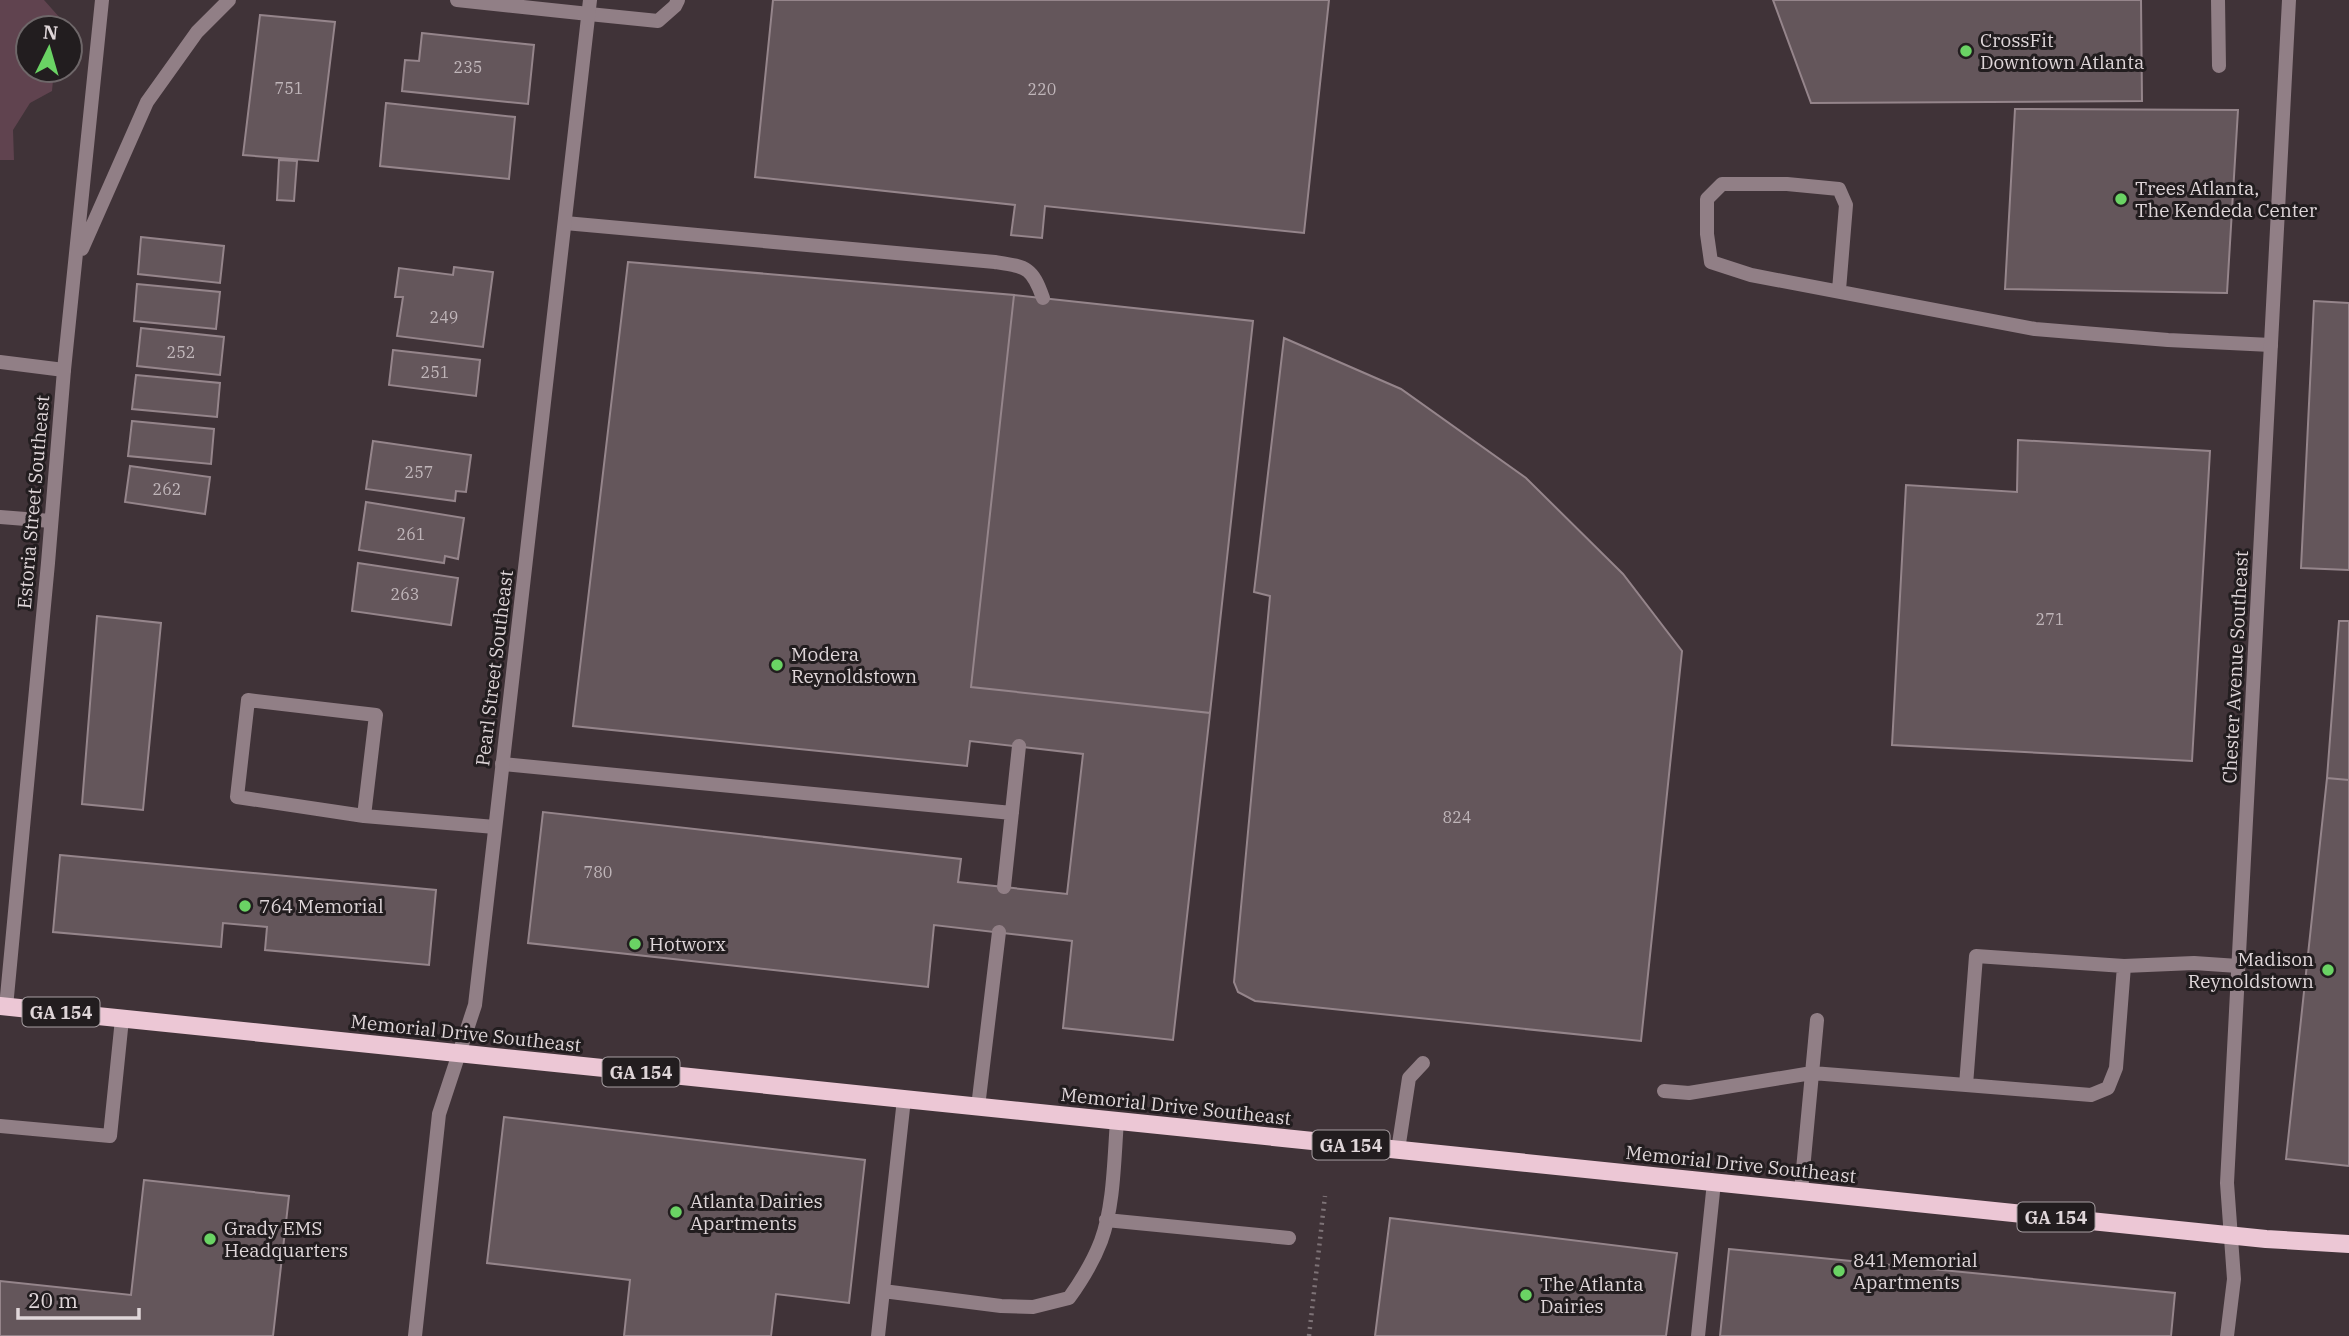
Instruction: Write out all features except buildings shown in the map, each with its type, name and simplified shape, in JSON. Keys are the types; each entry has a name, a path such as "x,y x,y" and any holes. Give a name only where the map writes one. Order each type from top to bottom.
{"main road":[{"name":"Memorial Drive Southeast","path":"3,1006 2231,1235 2349,1244"}],"street":[{"name":"Estoria Street Southeast","path":"3,1006 102,0"},
{"path":"77,260 147,102 197,32 229,0"},
{"path":"457,0 590,7 658,21 678,0"},
{"path":"2218,0 2218,66"},
{"name":"Chester Avenue Southeast","path":"2227,1336 2234,1279 2227,1183 2289,0"},
{"name":"Pearl Street Southeast","path":"415,1336 439,1114 475,1005 590,7"},
{"path":"1839,290 1846,205 1839,189 1787,184 1722,184 1707,200 1707,234 1711,262 1751,275 2035,329 2271,345"},
{"path":"565,223 995,262 1020,266 1036,277 1043,299"},
{"path":"0,362 64,370"},
{"path":"0,517 51,521"},
{"path":"364,816 376,715 248,700 237,797 364,816 495,827"},
{"path":"1004,887 1019,746"},
{"path":"502,764 1012,813"},
{"path":"978,1107 999,932"},
{"path":"1966,1085 1976,956 2123,966 2194,963 2238,966"},
{"path":"1664,1091 1689,1093 1812,1073 2091,1095 2108,1088 2116,1068 2123,966"},
{"path":"0,1126 110,1136 122,1019"},
{"path":"1801,1191 1817,1020"},
{"path":"1398,1150 1409,1078 1423,1063"},
{"path":"878,1336 904,1099"},
{"path":"883,1291 1001,1306 1033,1307 1069,1298 1088,1270 1102,1239 1117,1121"},
{"path":"1698,1336 1714,1182"},
{"path":"1106,1220 1289,1238"}],"path":[{"path":"1309,1336 1325,1196"}],"shaded area":[{"path":"0,0 44,0 56,14 14,14 14,84 53,84 52,91 30,103 13,130 14,160 0,160"}],"place":[{"name":"CrossFit Downtown Atlanta","path":"1966,51"},
{"name":"Trees Atlanta, The Kendeda Center","path":"2121,199"},
{"name":"Modera Reynoldstown","path":"777,665"},
{"name":"764 Memorial","path":"245,906"},
{"name":"Hotworx","path":"635,944"},
{"name":"Madison Reynoldstown","path":"2328,970"},
{"name":"Atlanta Dairies Apartments","path":"676,1212"},
{"name":"Grady EMS Headquarters","path":"210,1239"},
{"name":"841 Memorial Apartments","path":"1839,1271"},
{"name":"The Atlanta Dairies","path":"1526,1295"}]}
